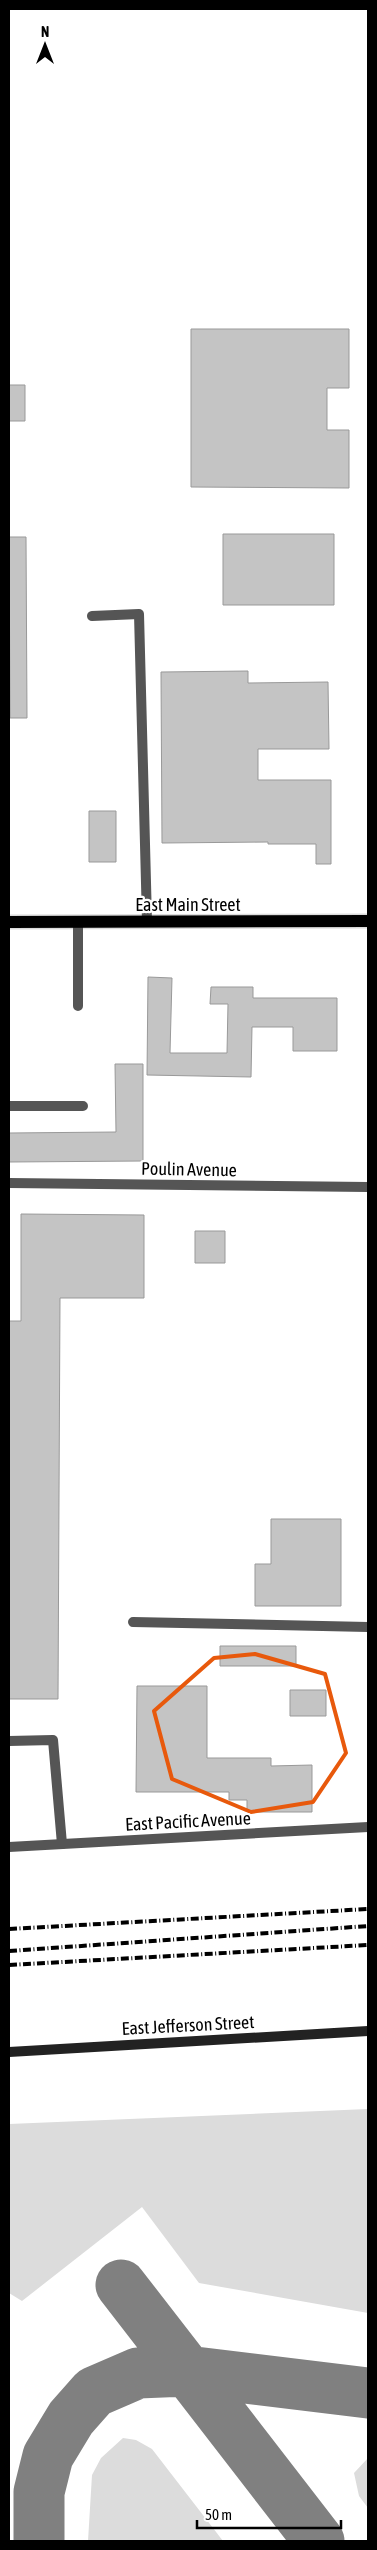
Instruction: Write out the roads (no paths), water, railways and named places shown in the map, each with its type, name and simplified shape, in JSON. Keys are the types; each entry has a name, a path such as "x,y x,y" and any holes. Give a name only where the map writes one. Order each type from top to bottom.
{"main road":[{"name":"East Main Street","path":"9,922 368,921"},
{"name":"East Jefferson Street","path":"9,2052 368,2031"}],"street":[{"path":"92,616 139,614 147,921"},
{"path":"78,922 78,1006"},
{"path":"9,1106 83,1106"},
{"name":"Poulin Avenue","path":"9,1183 368,1187"},
{"path":"132,1622 368,1628"},
{"path":"9,1741 53,1740 62,1844"},
{"name":"East Pacific Avenue","path":"9,1847 368,1827"}],"railway":[{"path":"9,1929 368,1909"},
{"path":"9,1951 368,1926"},
{"path":"9,1965 368,1945"}]}
